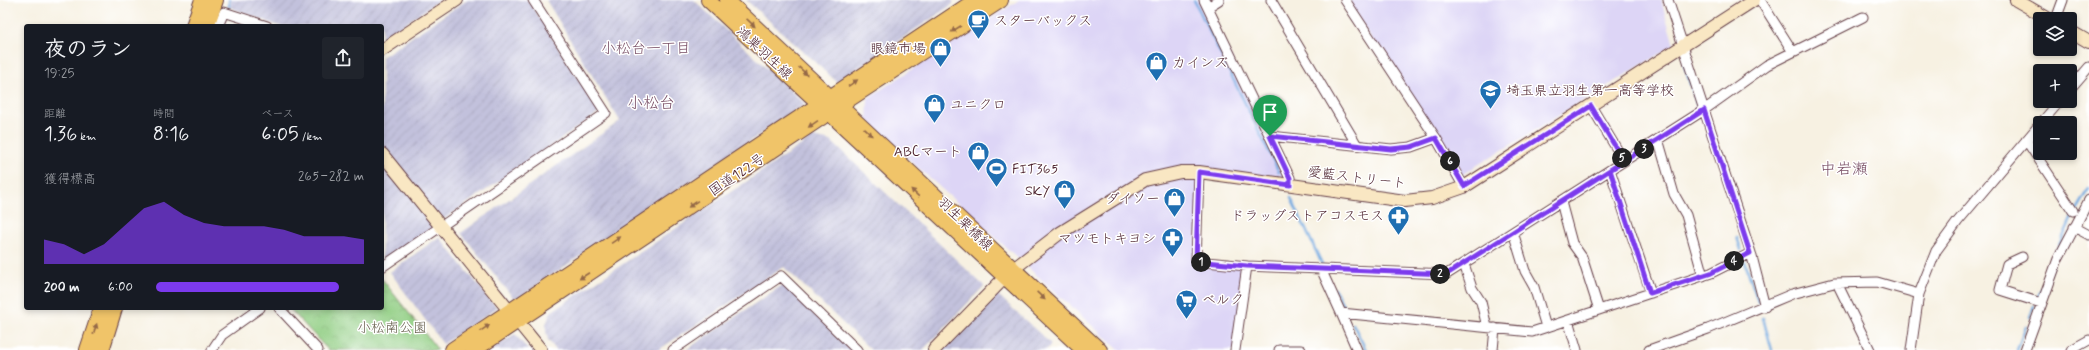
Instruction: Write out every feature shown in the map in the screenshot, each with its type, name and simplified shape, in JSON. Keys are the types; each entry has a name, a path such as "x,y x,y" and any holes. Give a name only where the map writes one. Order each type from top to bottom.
{"highway":[{"path":"195,24 203,0"},
{"path":"207,24 214,0"},
{"name":"国道122号","path":"830,105 959,6 977,0"},
{"name":"国道122号","path":"453,350 514,316 830,105 1000,0"},
{"path":"88,350 101,310"},
{"path":"101,350 113,310"},
{"name":"国道122号","path":"473,350 514,316"}],"main road":[{"name":"鴻巣羽生線","path":"708,0 830,105"},
{"name":"鴻巣羽生線","path":"727,0 830,105"},
{"name":"羽生栗橋線","path":"830,105 1008,274 1083,350"},
{"name":"羽生栗橋線","path":"1008,274 1100,350"}],"street":[{"path":"384,49 458,0"},
{"path":"384,266 606,113 533,0"},
{"path":"1219,0 1206,4 1290,178 1290,185"},
{"path":"1271,0 1357,145"},
{"path":"1345,0 1436,138 1464,186"},
{"path":"1668,0 1750,253 1765,306"},
{"name":"愛藍ストリート","path":"934,350 1008,274 1060,233 1145,180 1181,172 1199,172 1404,201 1432,198 1464,186 1591,106 1754,0"},
{"path":"1760,0 1793,52"},
{"path":"2016,0 2037,12"},
{"path":"2059,12 2063,0"},
{"path":"219,24 224,12 261,24"},
{"path":"1199,172 1196,261 1247,266 1447,274 1704,110 1767,65 1863,17"},
{"path":"2077,35 2089,42"},
{"path":"2077,81 2089,67"},
{"path":"1591,106 1624,161"},
{"path":"2046,116 2054,108"},
{"path":"1911,350 1919,294 1940,246 1958,221 2033,132"},
{"path":"1270,136 1374,148 1400,148 1436,138"},
{"path":"1658,140 1674,194 1686,215 1703,276"},
{"path":"2026,140 2073,211"},
{"path":"384,157 541,350"},
{"path":"1610,170 1650,293"},
{"path":"2024,350 2058,259 2089,200"},
{"path":"1561,202 1572,242 1582,257 1598,310"},
{"path":"2074,226 2089,234"},
{"path":"1513,232 1525,271 1534,287 1546,327"},
{"path":"1341,313 1532,332 1703,276 1750,253"},
{"path":"2022,256 2007,264 2000,290 2041,303"},
{"path":"1464,264 1472,288 1481,302 1491,328 1493,350"},
{"path":"1235,350 1247,266"},
{"path":"1321,269 1357,350"},
{"path":"673,350 781,276 857,350"},
{"path":"1649,350 1765,306 1792,294 1837,283 1877,282 1919,294"},
{"path":"1837,283 1870,350"},
{"path":"212,350 222,335 257,310"},
{"path":"281,310 318,350"},
{"path":"1568,320 1577,350"},
{"path":"2070,350 2089,340"},
{"path":"1278,350 1301,350"}],"shaded area":[{"path":"231,0 439,0 384,39 384,24 274,24 230,7"},
{"path":"467,0 528,0 600,112 441,221 384,149 384,56"},
{"path":"546,0 694,0 805,104 515,300 461,233 620,121"},
{"path":"746,0 953,0 953,4 837,82"},
{"path":"1019,0 1203,0 1290,178 1199,172 1196,261 1245,265 1235,350 1119,350 867,121 868,98"},
{"name":"埼玉県立羽生第一高等学校","path":"1347,0 1661,0 1674,45 1458,177"},
{"path":"813,137 831,141 984,286 923,350 871,350 784,267 658,350 556,350 548,340 546,324 551,312"},
{"path":"384,162 436,227 384,262"},
{"path":"439,237 497,308 443,344 390,272"},
{"path":"784,284 851,350 686,350"},
{"path":"997,294 1051,344 1046,350 943,350"},
{"path":"515,334 528,350 490,350"}],"green space":[{"name":"小松南公園","path":"384,282 438,350 328,350 291,310 384,310"}],"waterway":[{"path":"229,0 229,7"},
{"path":"1194,0 1279,172"},
{"path":"223,24 224,20"},
{"path":"1683,61 1697,105"},
{"path":"2076,210 2089,188"},
{"path":"1291,198 1322,264"},
{"path":"2054,257 2073,215"},
{"path":"1737,237 1741,250"},
{"path":"1745,262 1758,302"},
{"path":"2043,285 2052,263"},
{"path":"2037,299 2042,288"},
{"path":"1335,289 1344,308"},
{"path":"2030,317 2034,306"},
{"path":"1763,318 1772,350"},
{"path":"1353,324 1366,350"},
{"path":"2017,350 2026,326"}],"place":[{"name":"スターバックス","path":"979,40"},
{"name":"眼鏡市場","path":"941,68"},
{"name":"カインズ","path":"1157,82"},
{"name":"埼玉県立羽生第一高等学校","path":"1491,110"},
{"name":"ユニクロ","path":"934,124"},
{"name":"ABCマート","path":"978,172"},
{"name":"FIT365","path":"996,188"},
{"name":"SKY","path":"1065,210"},
{"name":"ダイソー","path":"1175,218"},
{"name":"ドラッグストアコスモス","path":"1399,236"},
{"name":"マツモトキヨシ","path":"1172,258"},
{"name":"ベルク","path":"1187,320"}],"district":[{"name":"小松台一丁目","path":"646,49"},
{"name":"小松台","path":"651,103"},
{"name":"中岩瀬","path":"1844,169"}],"route":[{"path":"1270,136 1290,178 1290,185 1199,172 1196,261 1247,266 1447,274 1561,202 1610,170 1704,110 1750,253 1711,273 1650,293 1633,235 1627,224 1610,170 1624,161 1591,106 1464,186 1436,138 1411,147 1391,149 1270,136"}]}
